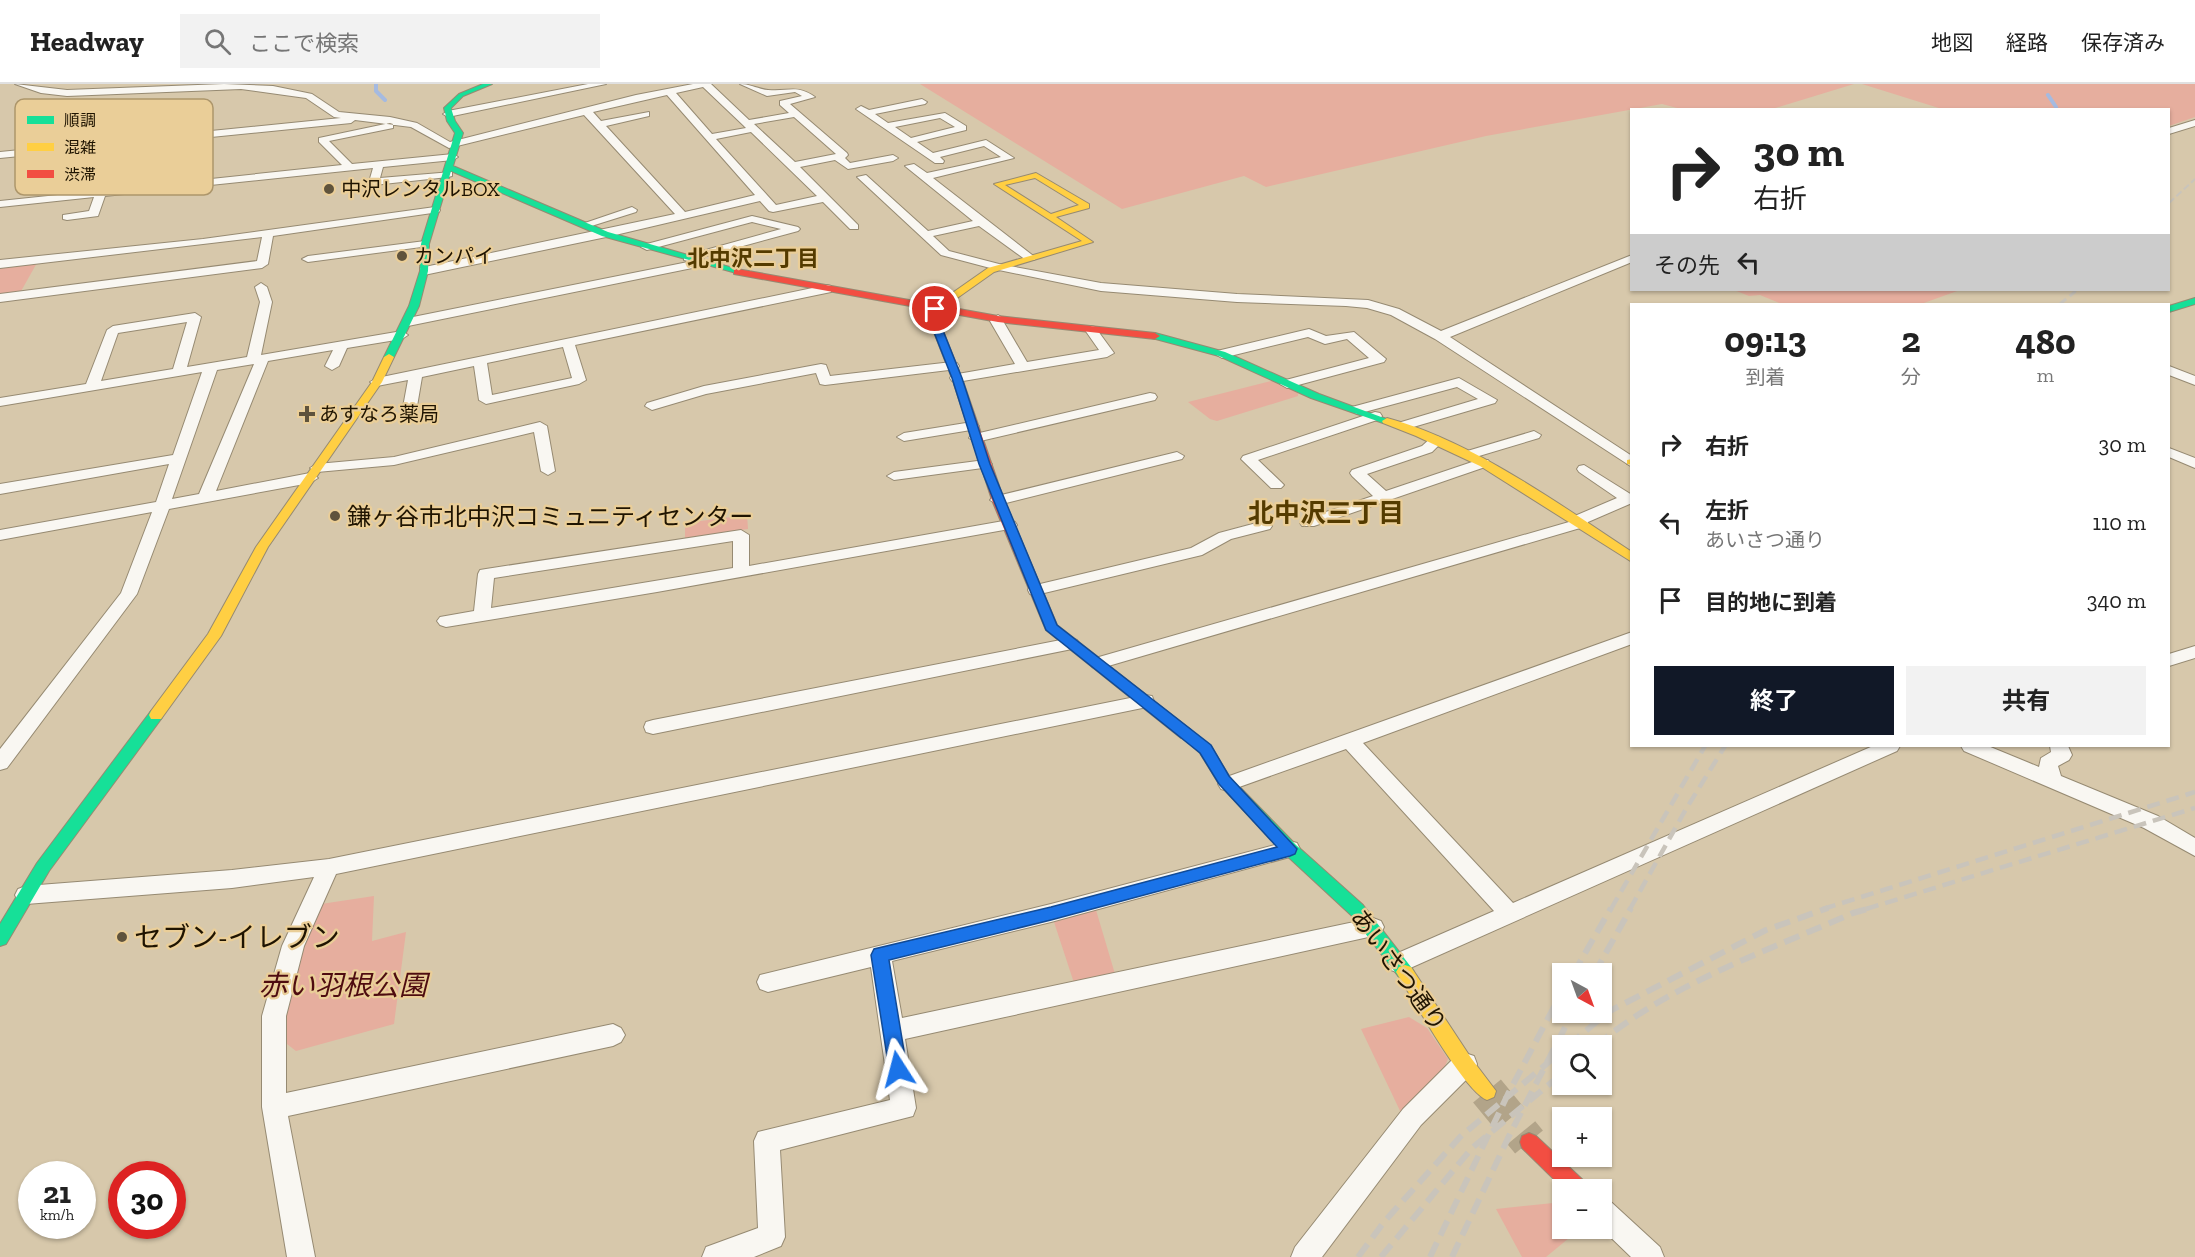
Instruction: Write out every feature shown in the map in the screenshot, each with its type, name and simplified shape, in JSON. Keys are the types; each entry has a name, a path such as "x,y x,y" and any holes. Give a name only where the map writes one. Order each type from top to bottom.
{"street":[{"path":"19,84 41,90 67,93 242,86 285,91 309,96 337,115 404,123 422,128 446,145 451,161"},
{"path":"285,91 295,84"},
{"path":"448,111 461,95 489,84"},
{"path":"448,111 560,84"},
{"path":"448,111 602,84"},
{"path":"380,164 374,182 451,161 587,112 706,84 854,227"},
{"path":"744,84 767,93 797,89 810,97 783,103 843,155 838,158 793,166"},
{"path":"669,91 773,209 825,198"},
{"path":"922,102 865,111 936,158 986,143 1010,158 925,177"},
{"path":"2,933 43,867 214,636 262,547 377,382 405,329 424,271 425,243 459,134 448,111"},
{"path":"587,112 682,216"},
{"path":"600,124 646,114"},
{"path":"710,137 796,114"},
{"path":"888,126 942,115 963,128 909,141"},
{"path":"213,134 361,118"},
{"path":"350,168 322,140 404,123"},
{"path":"2170,131 2195,123"},
{"path":"0,155 15,154"},
{"path":"838,158 848,166 893,158"},
{"path":"213,182 380,164 451,161 518,198 605,234 743,274 998,319 1162,338 1221,354 1287,384 1437,440 1483,463 1579,522 1630,557"},
{"path":"909,166 1030,258"},
{"path":"935,309 998,267 1089,242 1049,217 1024,200 998,184 1036,175 1086,206 1049,217"},
{"path":"862,177 945,253 998,267 1101,288 1368,304 1395,312 1440,336 1630,461"},
{"path":"0,204 89,195"},
{"path":"67,217 94,214 99,195"},
{"path":"424,271 605,234 762,197"},
{"path":"0,264 268,233 435,210"},
{"path":"585,225 632,210"},
{"path":"647,247 752,219 794,229 687,258"},
{"path":"925,235 981,222"},
{"path":"0,298 262,264 268,233"},
{"path":"308,259 425,243"},
{"path":"1440,336 1630,259"},
{"path":"0,402 342,345 703,263"},
{"path":"206,496 224,458 257,360 266,302 261,287"},
{"path":"377,382 827,289"},
{"path":"2170,309 2195,301"},
{"name":"あいさつ通り","path":"935,309 931,312 998,500 1051,627 1205,749 1228,784 1290,849 1373,927 1465,1065 1487,1091"},
{"path":"92,386 113,330 195,317 179,372"},
{"path":"998,319 996,321 1023,367"},
{"path":"652,406 704,390 821,368 825,381 1023,367 1107,353 1091,330"},
{"path":"1221,354 1309,333 1325,340 1348,335 1379,359 1287,384"},
{"path":"480,361 486,400 579,380 568,342"},
{"path":"332,366 342,345"},
{"path":"0,763 129,594 211,367"},
{"path":"2170,369 2195,381"},
{"path":"408,418 416,374"},
{"path":"1357,410 1459,382 1490,400 1403,426"},
{"path":"904,436 974,432 1150,397"},
{"path":"1276,484 1248,459 1375,416"},
{"path":"0,535 313,473 394,461 540,426 548,471"},
{"path":"1468,455 1534,435"},
{"path":"1384,497 1357,473 1427,449 1437,440"},
{"path":"2170,452 2195,464"},
{"path":"998,500 1178,456"},
{"path":"0,489 179,458"},
{"path":"1308,523 1483,463"},
{"path":"894,476 985,464"},
{"path":"1098,663 1579,522 1629,499 1584,469"},
{"path":"29,530 36,511"},
{"path":"446,621 1010,525"},
{"path":"1036,590 1196,552 1225,536 1264,525"},
{"path":"482,615 479,575 741,535 741,572"},
{"path":"1228,784 1630,639"},
{"path":"653,727 1071,644"},
{"path":"2170,660 2195,652"},
{"path":"26,895 232,879 329,867 1145,701"},
{"path":"1350,741 1510,914"},
{"path":"1399,963 1888,747"},
{"path":"1973,747 2151,822 2195,848"},
{"path":"2052,780 2048,763 2062,755 2059,747"},
{"path":"768,982 1051,913 1290,849"},
{"path":"301,1257 274,1107 274,1016 293,946 329,867"},
{"path":"892,1031 1373,927"},
{"path":"716,1257 772,1237 767,1140 904,1108 880,955"},
{"path":"274,1107 613,1035"},
{"path":"1305,1257 1412,1117 1465,1065"},
{"path":"1530,1142 1568,1179"},
{"path":"1612,1221 1650,1257"}],"green space":[{"path":"920,84 1854,84 1775,108 1677,108 1662,104 1630,108 1486,136 1266,187 1244,176 1122,209"},
{"path":"1862,84 2195,84 2195,117 2170,126 2170,108 1939,108"},
{"path":"38,261 20,293 0,296 0,265"},
{"path":"1736,291 1957,291 1924,303 1780,303 1760,295 1749,296"},
{"path":"1271,381 1298,393 1298,396 1217,421 1210,419 1188,402"},
{"path":"747,515 748,529 685,538 685,523"},
{"name":"赤い羽根公園","path":"374,896 372,941 406,932 394,1024 296,1051 287,1044 285,1006 298,952 321,904"},
{"path":"1096,910 1115,974 1074,983 1054,922"},
{"path":"1409,1017 1427,1028 1448,1059 1441,1076 1402,1115 1361,1029"},
{"path":"1552,1203 1552,1239 1568,1239 1546,1257 1522,1257 1496,1209"}],"waterway":[{"path":"376,84 376,91 385,100"},
{"path":"2048,95 2056,107"}],"tunnel":[{"path":"1487,1091 1529,1142"}],"railway":[{"path":"2170,202 2195,179"},
{"path":"2061,303 2076,291"},
{"path":"1611,909 1704,747"},
{"path":"1630,909 1686,809 1724,747"},
{"path":"1823,909 2195,792"},
{"path":"1866,909 2195,808"},
{"path":"1579,963 1611,908"},
{"path":"1600,963 1631,908"},
{"path":"1581,1035 1608,1012 1766,930 1828,908"},
{"path":"1610,1035 1654,1005 1686,987 1853,913 1871,908"},
{"path":"1506,1098 1552,1011"},
{"path":"1546,1064 1567,1023"},
{"path":"1546,1064 1552,1059"},
{"path":"1506,1098 1546,1064"},
{"path":"1526,1104 1546,1064"},
{"path":"1526,1104 1552,1082"},
{"path":"1358,1257 1384,1222 1460,1137 1506,1098"},
{"path":"1489,1134 1506,1098"},
{"path":"1452,1257 1526,1104"},
{"path":"1489,1134 1526,1104"},
{"path":"1381,1257 1472,1148 1489,1134"},
{"path":"1430,1257 1489,1134"}],"traffic: fast":[{"path":"389,357 414,306 424,271 425,244 459,133 451,121 447,108 461,95 489,84"},
{"path":"450,168 605,234 737,272"},
{"path":"2170,309 2195,301"},
{"path":"1155,336 1222,354 1315,396 1387,421"},
{"path":"0,939 43,867 156,715"},
{"path":"1186,734 1205,749 1224,780 1290,849 1357,910 1405,972"}],"traffic: slow":[{"path":"959,384 931,312 991,270 1089,242 998,184 1036,175 1086,206 1049,217"},
{"path":"156,715 214,636 262,547 377,382 389,357"},
{"path":"1387,421 1420,433 1484,464 1630,557"},
{"path":"1405,972 1465,1064 1487,1091"}],"traffic: jam":[{"path":"737,272 998,319 1155,336"},
{"path":"959,384 998,500 1051,627 1186,734"},
{"path":"1529,1142 1568,1179"}],"place":[{"name":"中沢レンタルBOX","path":"329,189"},
{"name":"カンパイ","path":"402,256"},
{"name":"あすなろ薬局","path":"307,414"},
{"name":"鎌ヶ谷市北中沢コミュニティセンター","path":"335,516"},
{"name":"セブン-イレブン","path":"122,937"}],"district":[{"name":"北中沢二丁目","path":"753,258"},
{"name":"北中沢三丁目","path":"1326,513"}],"route":[{"path":"898,1069 880,955 1051,913 1290,849 1224,780 1205,749 1051,627 998,500 957,378 931,312 935,309"}]}
